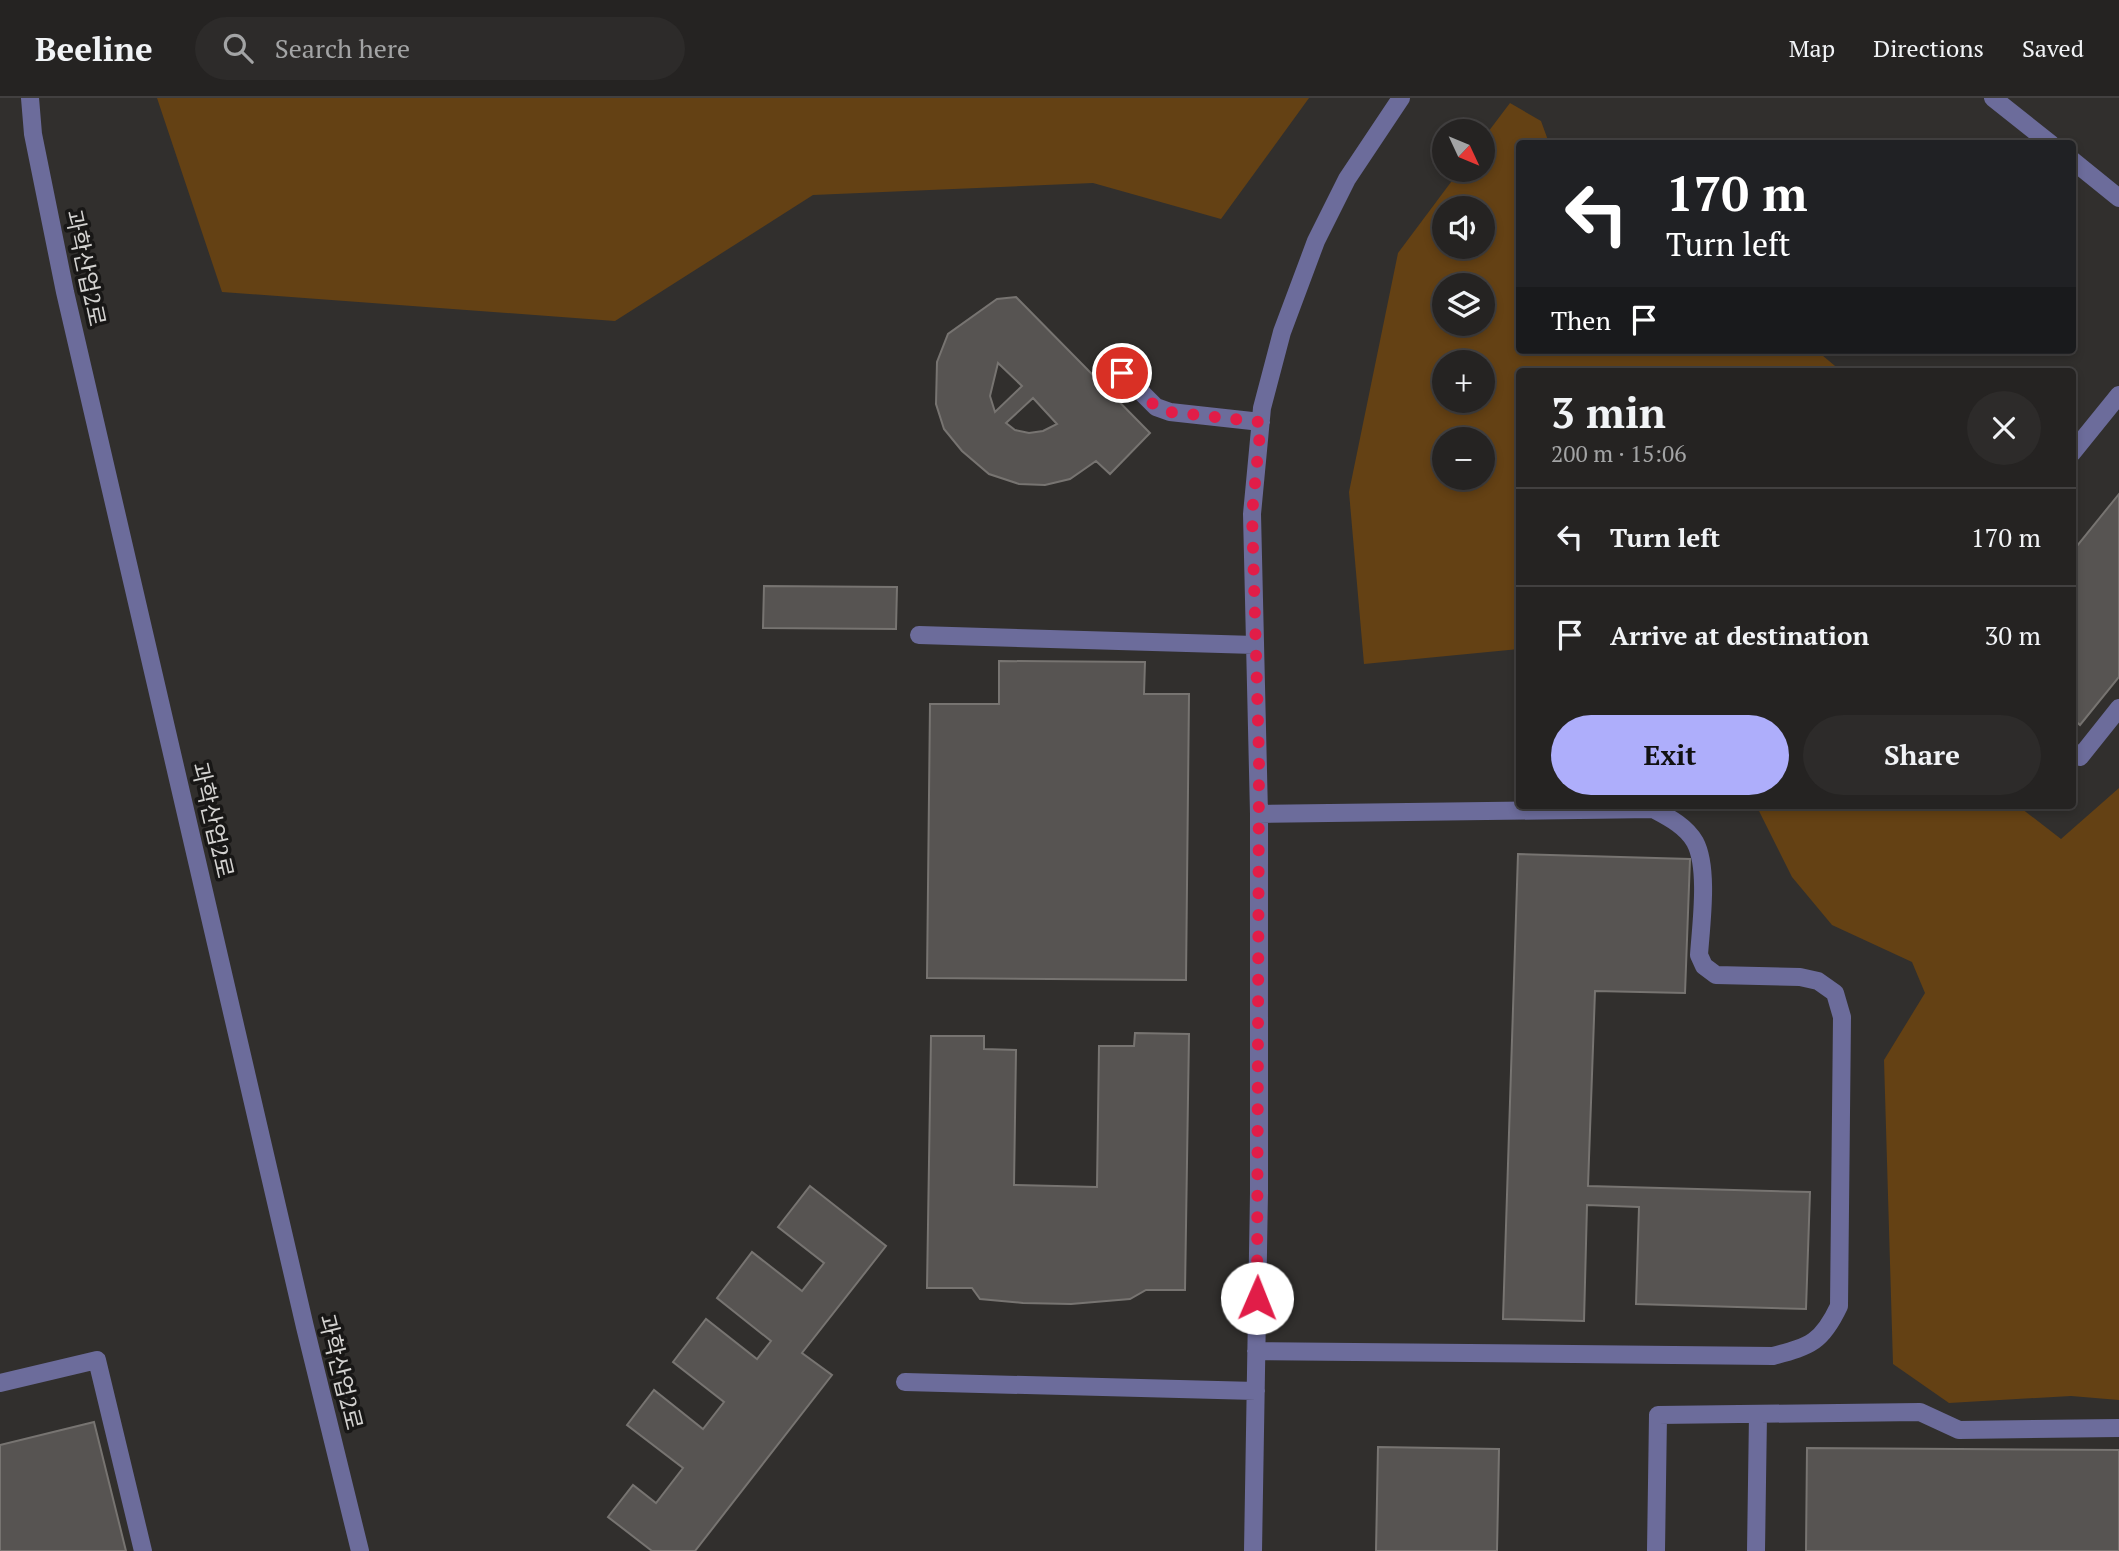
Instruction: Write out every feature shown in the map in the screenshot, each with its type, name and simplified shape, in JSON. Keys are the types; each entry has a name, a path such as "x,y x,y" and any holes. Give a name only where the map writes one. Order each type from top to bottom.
{"street":[{"name":"과학산업2로","path":"30,98 33,134 65,292 360,1551"},
{"path":"1253,1551 1259,1194 1259,814 1252,514 1262,408 1282,332 1316,240 1347,179 1401,98"},
{"path":"1993,98 2046,140"},
{"path":"2076,163 2119,198"},
{"path":"1122,373 1156,407 1170,412 1261,422"},
{"path":"2076,448 2119,396"},
{"path":"919,635 1255,645"},
{"path":"2076,754 2080,757 2119,708"},
{"path":"1256,1351 1773,1356 1805,1348 1828,1327 1839,1306 1842,1017 1835,993 1818,981 1800,977 1716,975 1704,966 1699,955 1703,866 1699,853 1695,841 1674,820 1653,809 1259,814"},
{"path":"0,1382 97,1360 143,1551"},
{"path":"905,1382 1256,1391"},
{"path":"1657,1551 1658,1415 1920,1412 1959,1430 2119,1427"},
{"path":"1756,1551 1758,1414"}],"shaded area":[{"path":"157,98 1309,98 1221,219 1093,183 813,195 615,321 222,292"},
{"path":"1510,103 1541,121 1548,140 1516,140 1516,354 1821,354 1837,368 1516,368 1516,649 1364,664 1349,492 1398,253 1432,207 1432,259 1495,259 1495,196 1441,196 1451,182 1495,182 1495,123"},
{"path":"2119,788 2119,1400 2071,1396 1949,1403 1893,1364 1884,1060 1925,993 1912,962 1832,925 1792,877 1758,809 2022,809 2061,839"}],"building":[{"path":"1016,297 1150,433 1110,474 1096,461 1070,479 1045,485 1019,484 989,474 962,451 944,429 936,404 937,362 948,334 997,299","holes":["998,363 1022,386 995,412 990,396","1033,398 1057,424 1043,431 1029,433 1015,430 1006,423"]},
{"path":"2119,494 2119,677 2080,725 2076,722 2076,547"},
{"path":"764,586 897,587 896,629 763,628"},
{"path":"999,661 1145,662 1144,694 1189,694 1186,980 927,978 930,704 999,704"},
{"path":"1518,854 1690,859 1685,993 1595,991 1588,1186 1810,1192 1806,1309 1636,1304 1639,1207 1587,1205 1584,1321 1503,1319"},
{"path":"1135,1033 1189,1034 1185,1290 1146,1290 1130,1299 1071,1304 980,1299 972,1288 927,1288 931,1036 984,1036 984,1049 1016,1050 1014,1185 1097,1187 1099,1046 1134,1046"},
{"path":"810,1186 886,1246 802,1353 832,1375 695,1551 652,1551 608,1517 633,1485 656,1503 683,1468 627,1425 654,1390 703,1429 724,1402 673,1362 706,1319 757,1359 771,1341 717,1298 752,1252 802,1291 824,1263 778,1227"},
{"path":"94,1422 126,1551 0,1551 0,1445"},
{"path":"1378,1447 1499,1449 1497,1551 1376,1551"},
{"path":"1807,1448 2119,1450 2119,1551 1806,1551"}],"route":[{"path":"1122,373 1156,407 1170,412 1261,422 1252,514 1259,757 1257,1298"}]}
